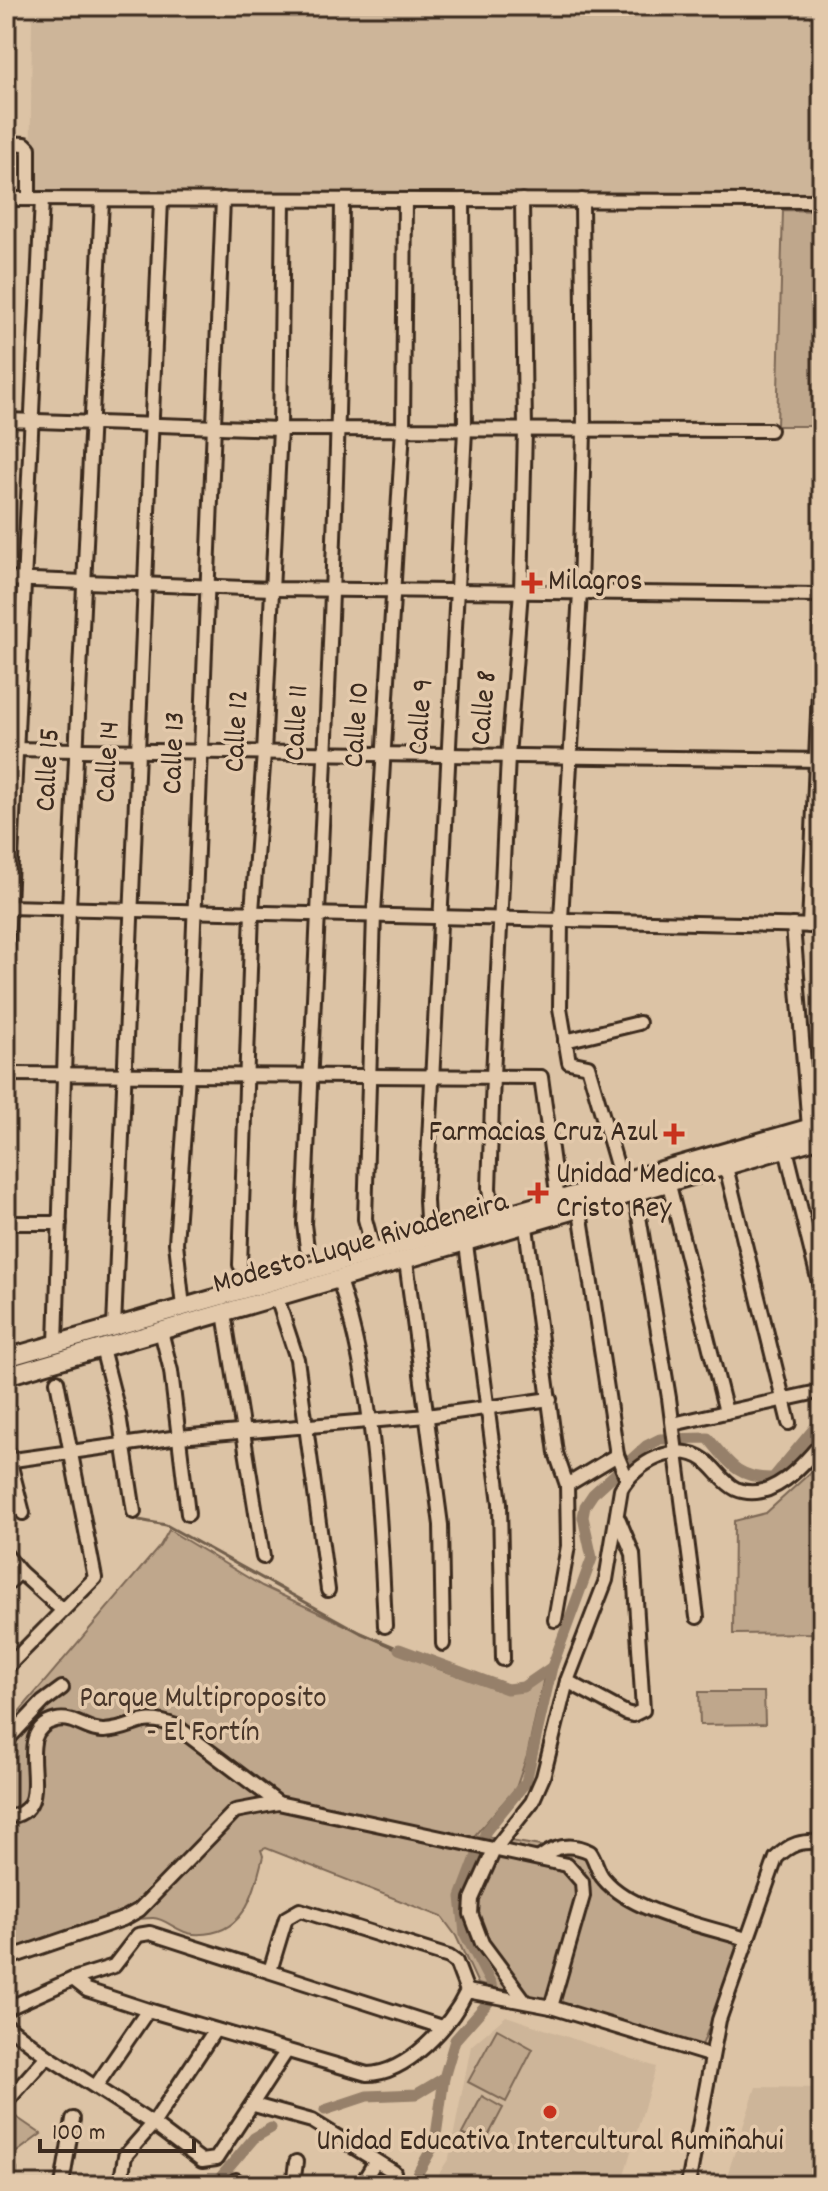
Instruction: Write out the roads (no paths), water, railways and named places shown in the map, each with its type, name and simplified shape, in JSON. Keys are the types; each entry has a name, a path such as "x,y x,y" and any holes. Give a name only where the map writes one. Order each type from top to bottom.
{"street":[{"path":"6,143 25,144 29,148 35,199 31,421 24,580 11,749 6,967"},
{"path":"6,199 822,201"},
{"name":"Calle 13","path":"183,1307 176,1243 196,910 223,199"},
{"name":"Calle 15","path":"56,1344 69,908 102,200"},
{"name":"Calle 14","path":"114,1327 129,909 161,200"},
{"name":"Calle 12","path":"240,1265 238,1239 252,911 264,753 280,429 283,200"},
{"name":"Calle 11","path":"307,1248 304,1224 340,429 342,200"},
{"name":"Calle 10","path":"374,1253 365,1219 374,914 403,429 405,200"},
{"name":"Calle 9","path":"428,1238 426,1200 446,755 465,430 463,200"},
{"name":"Calle 8","path":"493,1219 489,1188 500,917 521,591 525,430 522,200"},
{"path":"582,200 584,430 580,592 561,919 560,1008 570,1063 588,1066 630,1185 673,1427 697,1617"},
{"path":"6,420 280,429 770,430"},
{"path":"6,579 273,589 822,595"},
{"path":"8,907 815,926 822,619"},
{"path":"11,749 818,760"},
{"path":"793,925 818,1130"},
{"path":"565,1041 639,1023"},
{"path":"6,1074 541,1077 558,1200"},
{"name":"Modesto Luque Rivadeneira","path":"6,1376 580,1211 630,1185 669,1185 786,1149 818,1130"},
{"name":"Modesto Luque Rivadeneira","path":"6,1358 558,1200 630,1185 818,1130"},
{"path":"786,1149 822,1295"},
{"path":"726,1167 789,1423"},
{"path":"669,1185 726,1412"},
{"path":"580,1211 618,1458 626,1476"},
{"path":"6,1223 60,1223"},
{"path":"526,1227 556,1453 567,1485 568,1546 555,1620"},
{"path":"466,1244 489,1406 500,1516 503,1659"},
{"path":"406,1261 441,1525 443,1644"},
{"path":"339,1280 356,1332 381,1538 385,1626"},
{"path":"277,1298 297,1359 328,1590"},
{"path":"224,1313 263,1557"},
{"path":"161,1331 171,1371 188,1514"},
{"path":"102,1348 124,1446 134,1512"},
{"path":"6,1668 61,1609 91,1586 95,1570 68,1454 57,1381"},
{"path":"673,1427 782,1397 822,1391"},
{"path":"8,1461 179,1437 427,1416 550,1399"},
{"path":"525,2001 482,1943 471,1914 489,1849 532,1802 543,1777 567,1681 606,1580 619,1520 621,1489 626,1476 676,1450 705,1460 736,1489 747,1491 795,1474 822,1442"},
{"path":"6,1447 23,1513"},
{"path":"567,1485 618,1458"},
{"path":"567,1681 626,1713 633,1715 643,1710 633,1554 619,1520"},
{"path":"6,1555 61,1609"},
{"path":"6,1585 20,1572"},
{"path":"6,1741 43,1702 62,1688"},
{"path":"6,1817 26,1809 34,1798 32,1747 36,1733 59,1720 74,1720 97,1731 115,1730 146,1718 158,1719 176,1726 278,1803"},
{"path":"6,1959 123,1919 139,1910 235,1811 278,1803 567,1865 582,1882 583,1896 551,2007"},
{"path":"688,2185 719,2020 776,1858 788,1846 803,1841 822,1842"},
{"path":"541,1857 562,1846 577,1846 590,1852 601,1876 612,1888 638,1904 746,1939"},
{"path":"270,1971 286,1918 300,1910 449,1957 456,1962 467,1991"},
{"path":"6,2009 73,1979 114,1966 138,1935 150,1933 442,2027"},
{"path":"73,1979 87,1990 148,2010 286,2052 378,2074 405,2062 442,2027 467,1991"},
{"path":"467,1991 551,2007 712,2056"},
{"path":"96,2086 148,2010"},
{"path":"6,2025 47,2056 153,2124 202,2161 211,2162 254,2105 286,2052"},
{"path":"120,2185 124,2159 153,2124 215,2030"},
{"path":"9,2099 47,2056"},
{"path":"254,2105 312,2121 394,2172"},
{"path":"62,2185 73,2119"},
{"path":"293,2185 296,2162"},
{"path":"361,2185 375,2162"},
{"path":"6,2185 9,2170"}],"waterway":[{"path":"411,2185 435,2143 444,2078 455,2040 493,1997 491,1984 465,1934 461,1897 486,1831 526,1782 552,1667 592,1558 583,1517 585,1506 593,1494 646,1446 660,1439 708,1438 735,1468 751,1476 773,1478 822,1419"},
{"path":"139,1520 166,1525 361,1633 399,1649"},
{"path":"399,1649 507,1689 523,1687 552,1667"},
{"path":"325,2110 367,2096 417,2094 444,2078"},
{"path":"214,2185 254,2138 271,2128"}],"place":[{"name":"Milagros","path":"532,583"},
{"name":"Farmacias Cruz Azul","path":"674,1134"},
{"name":"Unidad Medica Cristo Rey","path":"538,1193"},
{"name":"Unidad Educativa Intercultural Rumiñahui","path":"550,2112"}],"park label":[{"name":"Parque Multiproposito - El Fortín","path":"203,1717"}]}
